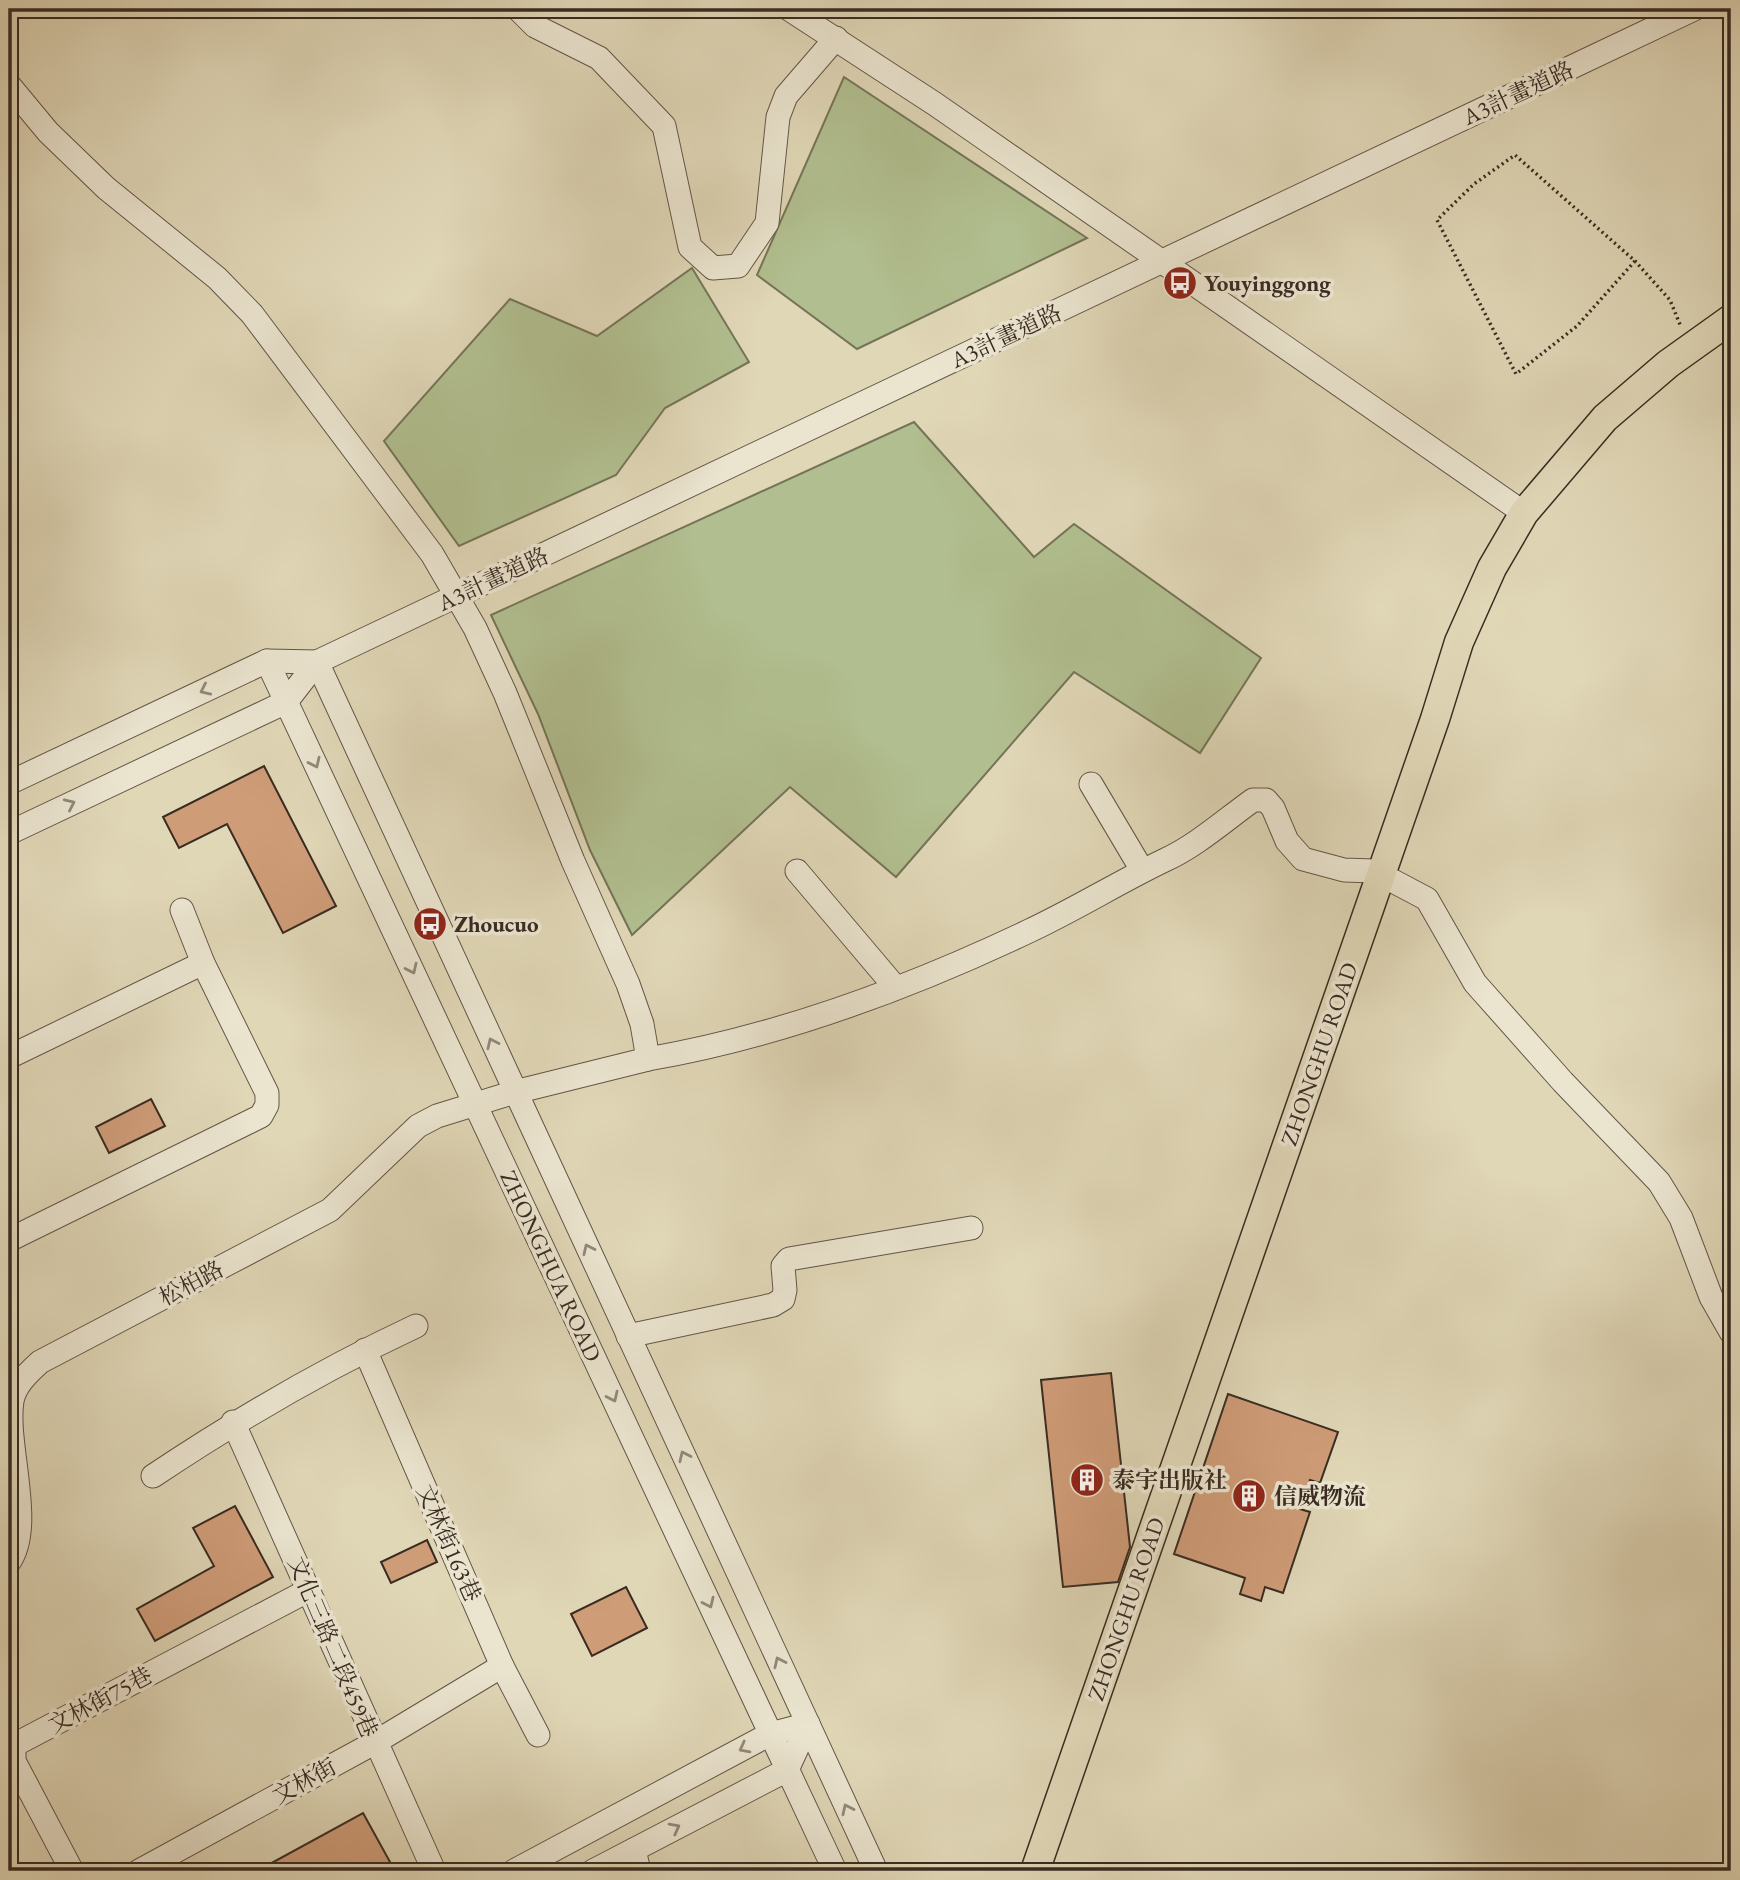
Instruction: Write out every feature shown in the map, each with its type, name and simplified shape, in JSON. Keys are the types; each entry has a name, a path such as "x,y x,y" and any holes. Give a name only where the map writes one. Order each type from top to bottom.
{"main road":[{"name":"ZHONGHU ROAD","path":"1035,1871 1382,874 1459,642 1492,568 1524,513 1605,418 1731,319"}],"street":[{"path":"518,9 535,26 599,58 664,126 690,247 713,268 738,266 767,223 778,117 786,96 836,38"},
{"path":"789,9 836,38 1162,261 1524,513"},
{"name":"A3計畫道路","path":"317,662 1694,9"},
{"path":"9,85 48,132 106,188 217,278 252,314 432,554 475,628 505,693 573,861 628,984 642,1024 648,1059"},
{"path":"9,783 267,661 317,662"},
{"name":"ZHONGHUA ROAD","path":"267,661 835,1871"},
{"path":"9,833 286,702 317,662"},
{"name":"ZHONGHUA ROAD","path":"317,662 876,1871"},
{"path":"1091,785 1142,870"},
{"name":"松柏路","path":"9,1562 19,1538 12,1401 21,1379 40,1362 330,1210 418,1126 457,1108 515,1092 777,1031 896,988 1029,932 1109,892 1142,870 1166,860 1258,798 1270,803 1287,841 1303,859 1343,870 1382,874"},
{"path":"797,872 896,988"},
{"path":"1382,874 1427,899 1439,915 1475,983 1563,1082 1659,1182 1681,1218 1710,1297 1731,1332"},
{"path":"9,1240 261,1116 267,1105 267,1093 203,963 182,910"},
{"path":"9,1057 203,963"},
{"path":"628,1336 773,1305 783,1299 783,1266 789,1259 971,1228"},
{"path":"153,1476 233,1422 365,1350 416,1326"},
{"name":"文林街163巷","path":"365,1350 502,1665 538,1735"},
{"name":"文化三路二段459巷","path":"233,1422 374,1743 434,1871"},
{"name":"文林街75巷","path":"72,1871 14,1761 14,1749 18,1743 309,1590"},
{"name":"文林街","path":"139,1871 374,1743 502,1665"},
{"path":"514,1871 770,1734 808,1724"},
{"path":"593,1871 637,1860 788,1770 808,1724"}],"path":[{"path":"1635,261 1577,326 1516,374 1437,220 1474,184 1515,155 1635,261 1670,300 1690,349"}],"green space":[{"path":"844,77 1087,238 857,349 757,275"},
{"path":"692,268 749,362 665,408 616,475 459,546 384,441 510,299 597,336"},
{"path":"914,422 1034,557 1074,524 1261,658 1200,753 1074,672 896,877 790,787 632,935 590,850 538,714 491,615"}],"building":[{"path":"264,766 336,906 283,933 227,824 179,848 163,817"},
{"path":"151,1099 165,1126 109,1153 96,1127"},
{"name":"泰宇出版社","path":"1111,1373 1130,1547 1118,1582 1063,1587 1041,1380"},
{"name":"信威物流","path":"1228,1394 1338,1432 1320,1483 1310,1480 1300,1509 1310,1512 1283,1593 1265,1587 1261,1601 1240,1594 1245,1578 1174,1554"},
{"path":"235,1506 273,1577 155,1641 137,1609 214,1566 193,1528"},
{"path":"427,1540 437,1562 391,1583 381,1562"},
{"path":"626,1587 647,1628 592,1656 571,1614"},
{"path":"363,1813 395,1871 257,1871"}],"place":[{"name":"Youyinggong","path":"1180,283"},
{"name":"Zhoucuo","path":"430,924"},
{"name":"泰宇出版社","path":"1087,1480"},
{"name":"信威物流","path":"1249,1496"}]}
